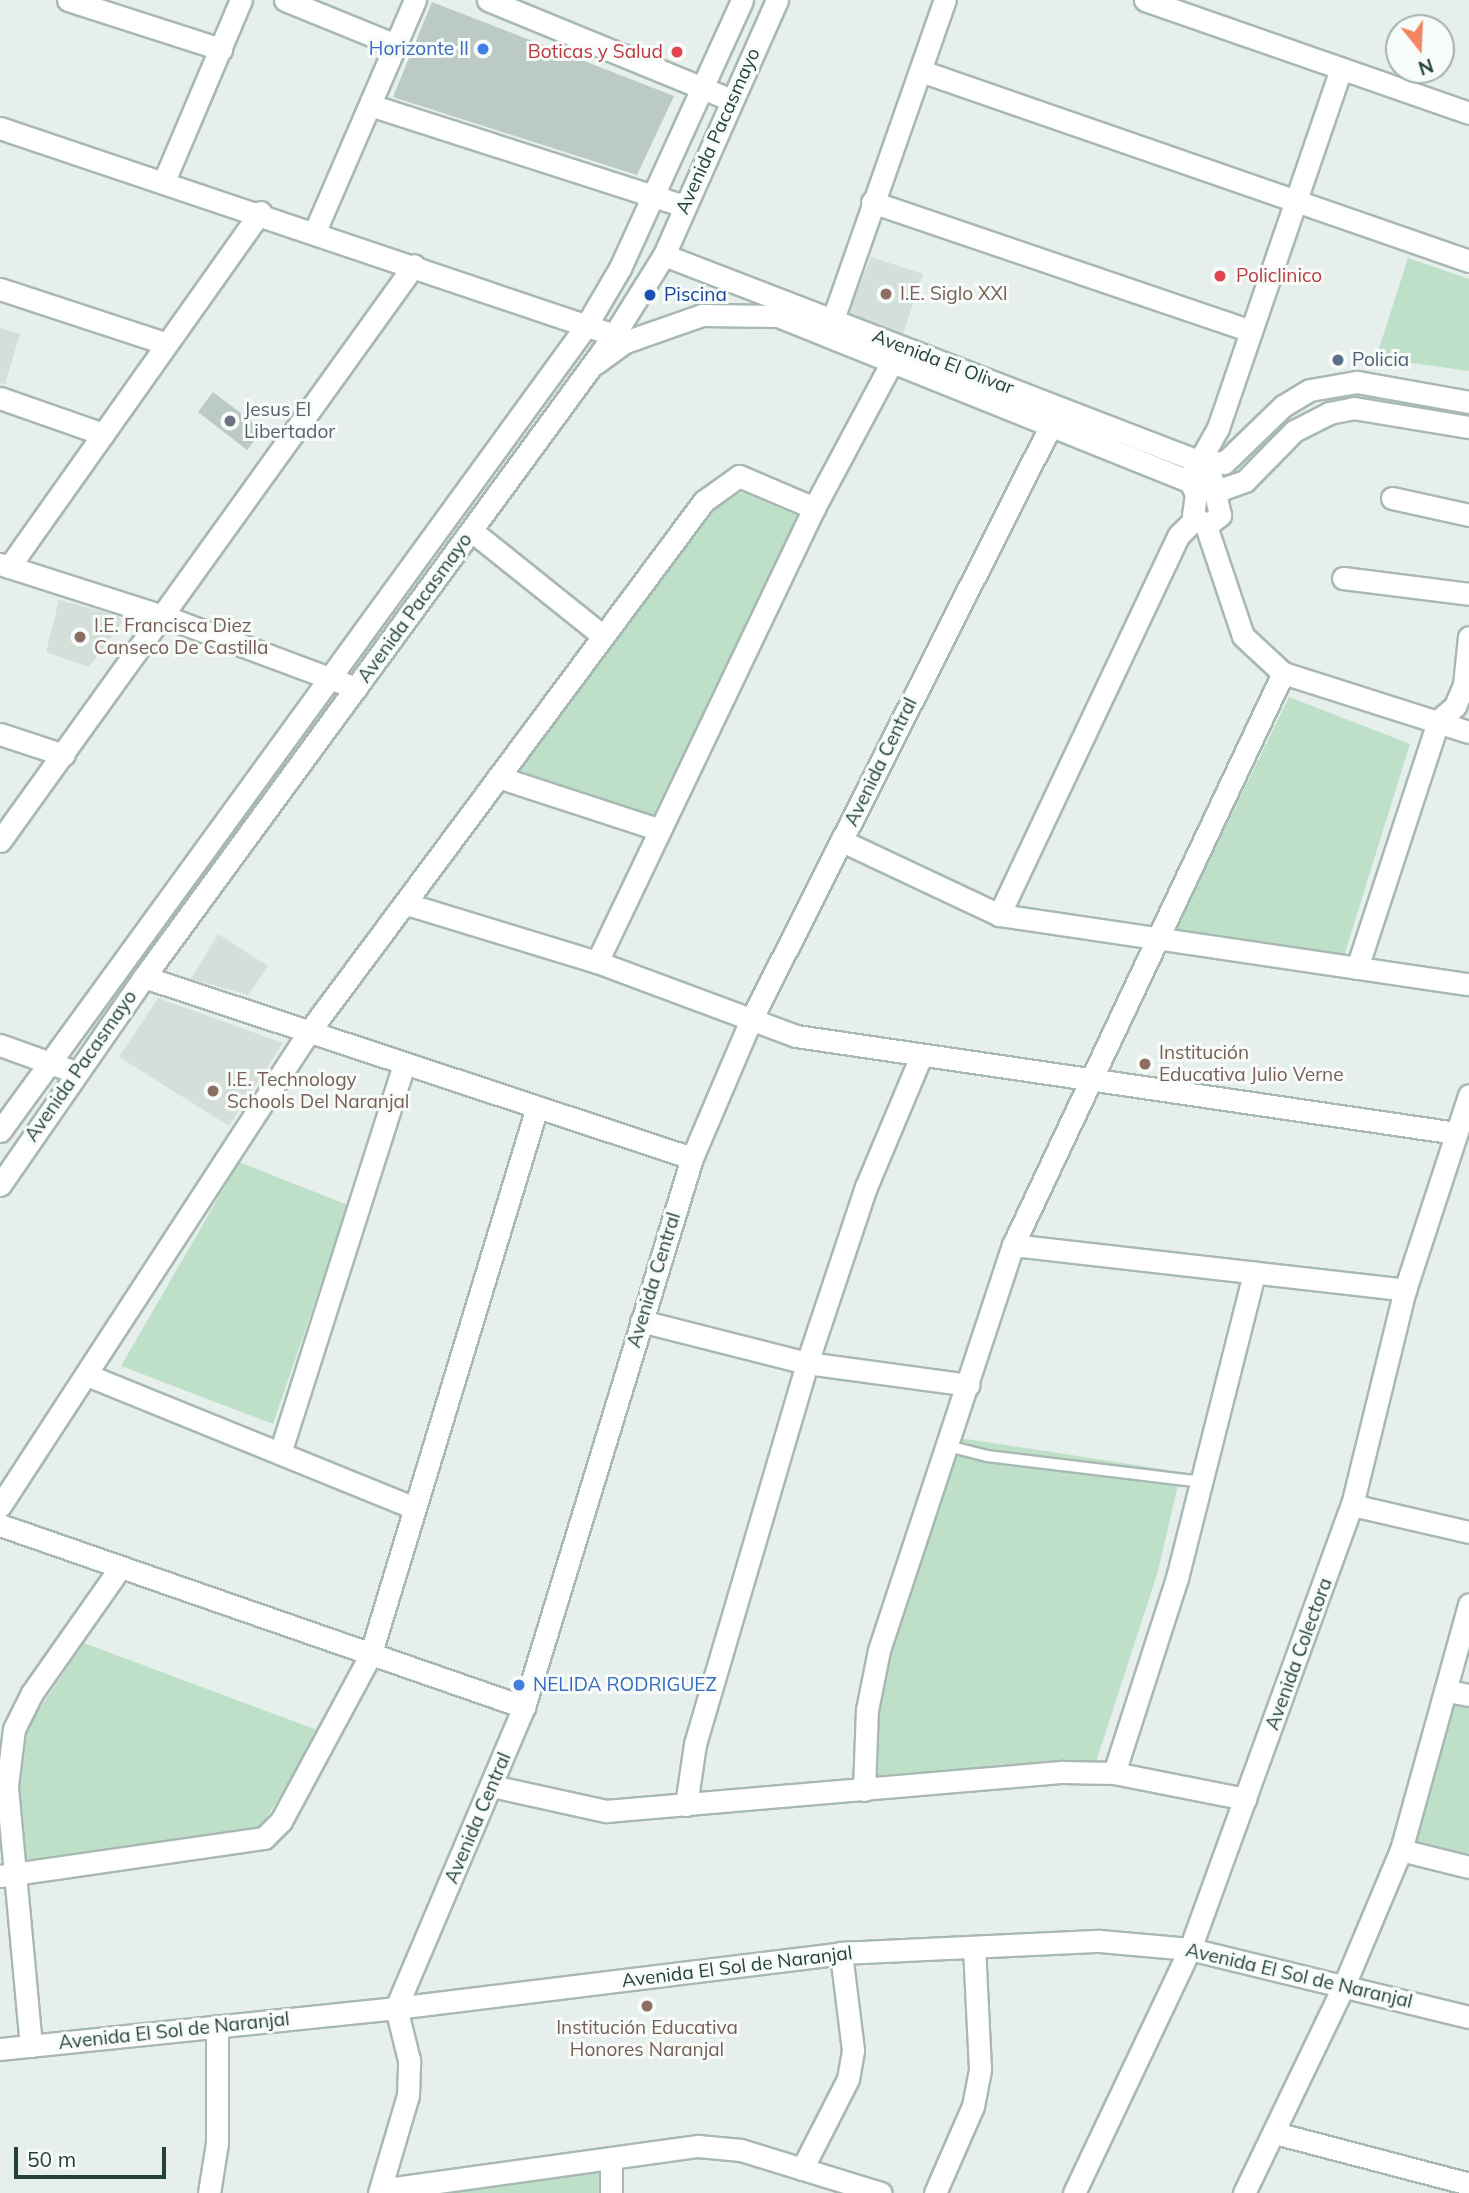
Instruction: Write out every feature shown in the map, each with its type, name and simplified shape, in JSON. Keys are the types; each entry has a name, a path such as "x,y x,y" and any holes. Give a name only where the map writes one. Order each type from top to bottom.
{"street":[{"path":"68,0 221,49"},
{"path":"164,181 241,0"},
{"path":"285,0 396,45"},
{"path":"315,231 415,0"},
{"path":"488,0 732,100"},
{"name":"Avenida Pacasmayo","path":"0,1131 46,1061 586,326 653,196 742,0"},
{"name":"Avenida Pacasmayo","path":"0,1185 75,1072 144,976 614,335 664,255 777,0"},
{"path":"833,319 945,0"},
{"path":"1145,0 1469,113"},
{"path":"1341,68 1219,428 1189,480 1199,516 1243,636 1283,673 1469,732"},
{"path":"921,71 1294,204 1469,261"},
{"path":"370,105 684,206"},
{"path":"0,128 260,212 614,335"},
{"path":"872,202 1251,331"},
{"path":"260,212 164,343 103,434 4,566 166,617 356,688"},
{"name":"Avenida El Olivar","path":"664,255 833,319 896,353 1055,416 1198,461 1224,463 1283,406 1310,390 1357,382 1469,402"},
{"path":"0,841 166,617 414,265"},
{"path":"0,289 164,343"},
{"path":"591,366 625,342 666,325 740,312 778,316 896,353 814,508 597,962"},
{"path":"0,398 103,434"},
{"path":"1220,494 1245,481 1294,431 1329,413 1354,408 1469,427"},
{"path":"1055,416 1220,494"},
{"name":"Avenida Central","path":"396,2008 524,1707 692,1158 751,1020 1055,416"},
{"path":"1198,461 1220,494 1218,519 1199,516"},
{"path":"0,1506 308,1033 407,904 603,636 719,485 739,476 814,508"},
{"path":"1392,498 1469,515"},
{"path":"999,915 1179,535 1199,516"},
{"path":"471,531 603,636"},
{"path":"1343,578 1469,594"},
{"path":"1357,968 1438,721 1455,706 1464,685 1469,637"},
{"path":"864,1790 867,1710 879,1650 969,1385 1013,1245 1088,1081 1159,940 1283,673"},
{"path":"0,734 64,755"},
{"path":"498,778 660,830"},
{"path":"842,841 999,915 1469,984"},
{"path":"407,904 597,962 796,1037 1456,1133"},
{"path":"144,976 404,1065 692,1158"},
{"path":"0,1045 75,1072"},
{"path":"686,1805 695,1744 807,1363 866,1186 920,1056"},
{"path":"280,1453 404,1065"},
{"name":"Avenida Colectora","path":"1074,2193 1190,1949 1352,1505 1405,1290 1469,1095"},
{"path":"8,1876 264,1838 281,1821 370,1656 412,1507 537,1107"},
{"path":"1013,1245 1405,1290"},
{"path":"1114,1773 1177,1578 1254,1273"},
{"path":"641,1321 807,1363 969,1385"},
{"path":"87,1375 412,1507"},
{"path":"1352,1505 1469,1532"},
{"path":"0,1525 370,1656 524,1707"},
{"path":"31,2046 8,1876 7,1785 14,1729 32,1693 120,1568"},
{"path":"1244,2193 1345,1983 1401,1850 1448,1691 1469,1604"},
{"path":"1448,1691 1469,1695"},
{"path":"492,1786 606,1811 1114,1773 1245,1799"},
{"path":"1401,1850 1469,1867"},
{"name":"Avenida El Sol de Naranjal","path":"0,2049 396,2008 841,1953 1100,1941 1190,1949 1345,1983 1469,2017"},
{"path":"935,2193 973,2106 980,2069 974,1947"},
{"path":"802,2169 848,2079 853,2050 841,1953"},
{"path":"396,2008 409,2060 408,2095 379,2192 698,2146 741,2150 881,2193"},
{"path":"209,2193 217,2143 217,2026"},
{"path":"1275,2133 1469,2184"},
{"path":"611,2158 611,2193"}],"lane":[{"path":"948,1446 987,1456 1202,1482"}],"shaded area":[{"name":"I.E. Siglo XXI","path":"871,257 923,274 903,334 848,314"},
{"path":"0,328 20,334 5,384 0,383"},
{"name":"I.E. Francisca Diez Canseco De Castilla","path":"59,600 119,616 122,622 89,667 46,652"},
{"path":"218,934 268,966 248,995 191,979"},
{"name":"I.E. Technology Schools Del Naranjal","path":"158,998 283,1043 229,1126 119,1057"}],"green space":[{"path":"1408,258 1469,279 1469,371 1376,358"},
{"path":"744,493 798,516 653,816 519,772 724,495"},
{"path":"1289,697 1410,744 1344,956 1174,933"},
{"path":"239,1162 348,1205 273,1424 121,1366"},
{"path":"960,1438 1181,1472 1158,1571 1096,1762 875,1777 876,1714 889,1650"},
{"path":"84,1643 320,1731 261,1827 24,1866 16,1783 23,1733"},
{"path":"1452,1701 1469,1705 1469,1857 1412,1843"},
{"path":"604,2167 604,2193 414,2193"}],"building":[{"name":"Horizonte II","path":"432,2 674,96 637,175 393,97"},
{"name":"Jesus El Libertador","path":"213,392 263,430 247,450 198,412"}],"place":[{"name":"Horizonte II","path":"483,49"},
{"name":"Boticas y Salud","path":"677,52"},
{"name":"Policlinico","path":"1220,276"},
{"name":"I.E. Siglo XXI","path":"886,294"},
{"name":"Piscina","path":"650,295"},
{"name":"Policia","path":"1338,360"},
{"name":"Jesus El Libertador","path":"230,421"},
{"name":"I.E. Francisca Diez Canseco De Castilla","path":"80,637"},
{"name":"Institución Educativa Julio Verne","path":"1145,1064"},
{"name":"I.E. Technology Schools Del Naranjal","path":"213,1091"},
{"name":"NELIDA RODRIGUEZ","path":"519,1685"},
{"name":"Institución Educativa Honores Naranjal","path":"647,2006"}]}
